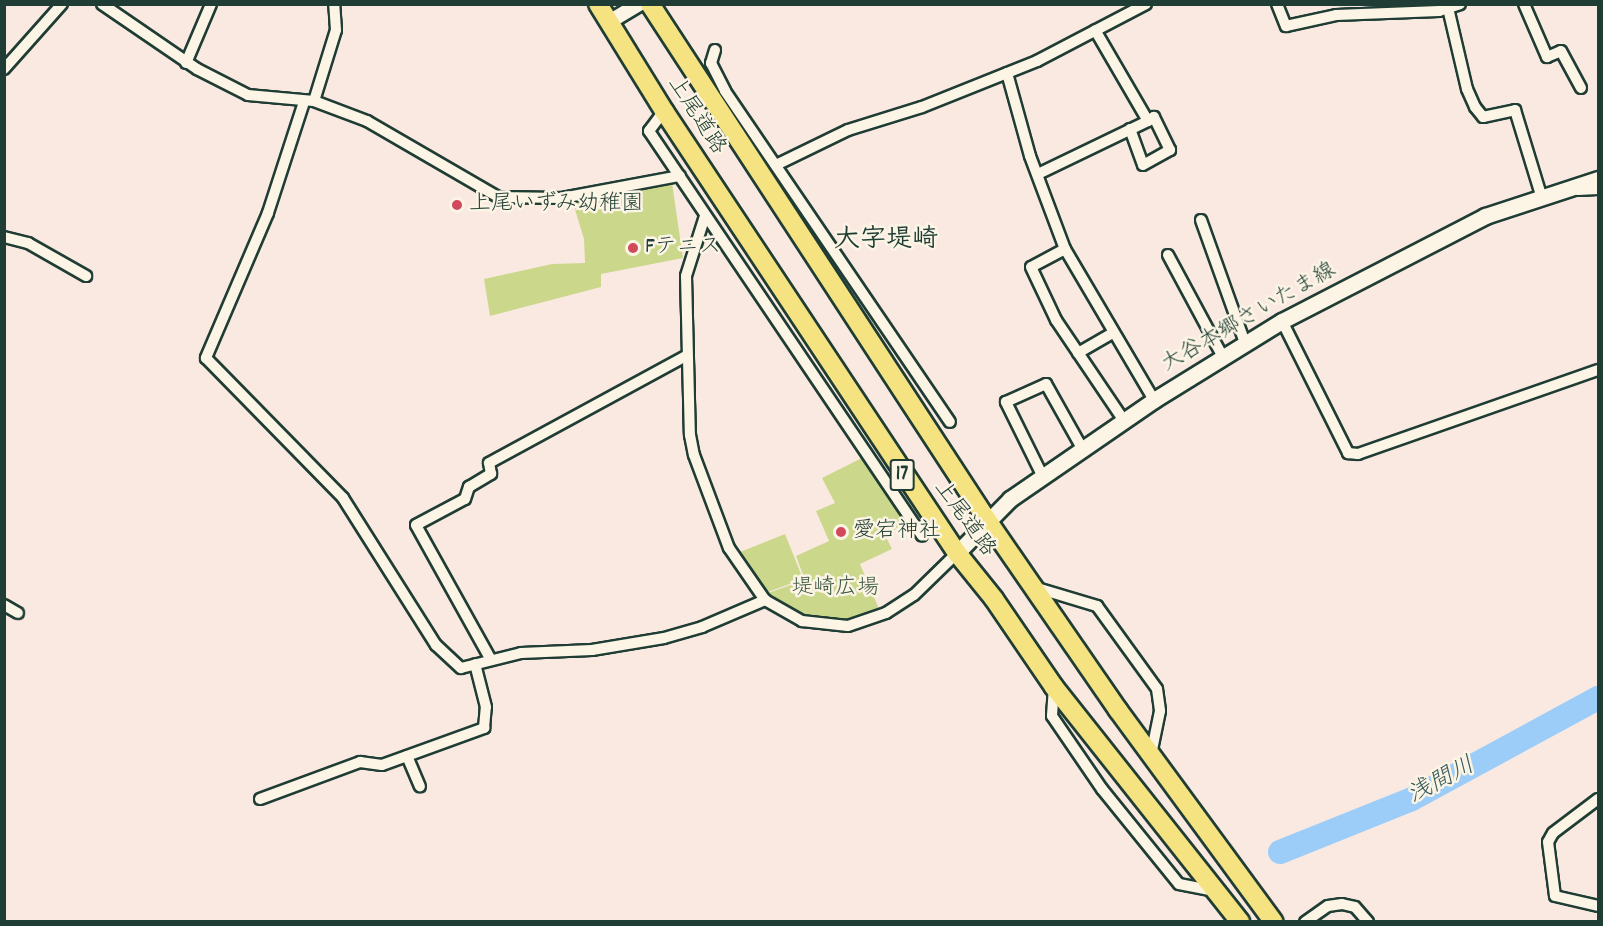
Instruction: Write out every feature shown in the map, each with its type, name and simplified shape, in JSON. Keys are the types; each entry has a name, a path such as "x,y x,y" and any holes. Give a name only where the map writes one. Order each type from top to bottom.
{"highway":[{"name":"上尾道路","path":"598,4 664,111 957,554 994,599 1054,687 1240,921"},
{"name":"上尾道路","path":"650,4 718,96 890,378 988,523 1037,588 1151,755 1275,921"}],"main road":[{"name":"大谷本郷さいたま線","path":"957,554 1010,499 1154,400 1282,321 1485,216 1541,195 1599,179"}],"street":[{"path":"4,69 62,4"},
{"path":"102,4 186,63 248,95 309,102 367,121 416,145 498,197 562,198 680,176"},
{"path":"186,63 211,4"},
{"path":"334,4 336,30 268,213 206,358 343,498 436,645 461,668 491,660 664,638 702,627 765,600"},
{"path":"609,22 639,4"},
{"path":"776,165 848,130 922,107 1007,73 1146,4"},
{"path":"1277,4 1286,26 1336,15 1448,8 1460,4"},
{"path":"1524,4 1546,57 1561,51 1581,88"},
{"path":"1448,8 1467,89 1475,107 1483,117 1515,110 1541,195"},
{"path":"1095,30 1148,121"},
{"path":"715,50 711,63 718,96 776,165 950,422"},
{"path":"1007,73 1038,174 1065,249 1112,333 1154,400"},
{"path":"664,111 649,131 922,535"},
{"path":"1038,174 1154,117 1170,150 1143,165 1130,129"},
{"path":"1564,190 1599,189"},
{"path":"705,216 686,276 686,356 694,455 729,548 765,600 802,621 848,626 886,613 914,595 957,554"},
{"path":"1201,220 1245,344"},
{"path":"4,237 28,243 86,276"},
{"path":"1065,249 1031,267 1056,320 1124,421"},
{"path":"1168,255 1223,357"},
{"path":"1282,321 1348,453 1358,454 1599,370"},
{"path":"1078,353 1112,333"},
{"path":"890,378 904,352"},
{"path":"491,660 416,525 465,499 469,487 491,474 489,463 686,356"},
{"path":"1043,477 1006,402 1046,384 1083,450"},
{"path":"885,482 904,477"},
{"path":"1037,588 1097,606 1156,689 1160,711 1151,755"},
{"path":"4,606 18,613"},
{"path":"260,799 360,762 382,765 484,728 486,707 475,664"},
{"path":"1054,687 1052,716 1102,789 1179,884 1216,891"},
{"path":"407,756 420,786"},
{"path":"1597,904 1555,896 1548,842 1553,833 1599,799"},
{"path":"1305,921 1328,906 1342,904 1355,907 1368,921"}],"green space":[{"name":"Fテニス","path":"672,183 683,258 601,274 601,287 490,316 484,279 552,264 585,263 584,239 573,203"},
{"name":"堤崎広場","path":"862,458 906,520 886,537 892,549 860,564 879,609 841,621 803,616 768,593 805,580 796,556 829,541 816,511 835,503 822,478"},
{"path":"785,534 803,579 768,592 740,552"}],"waterway":[{"name":"浅間川","path":"1280,852 1412,799 1598,698"}],"place":[{"name":"上尾いずみ幼稚園","path":"457,205"},
{"name":"Fテニス","path":"633,248"},
{"name":"愛宕神社","path":"841,532"}],"district":[{"name":"大字堤崎","path":"886,241"}]}
